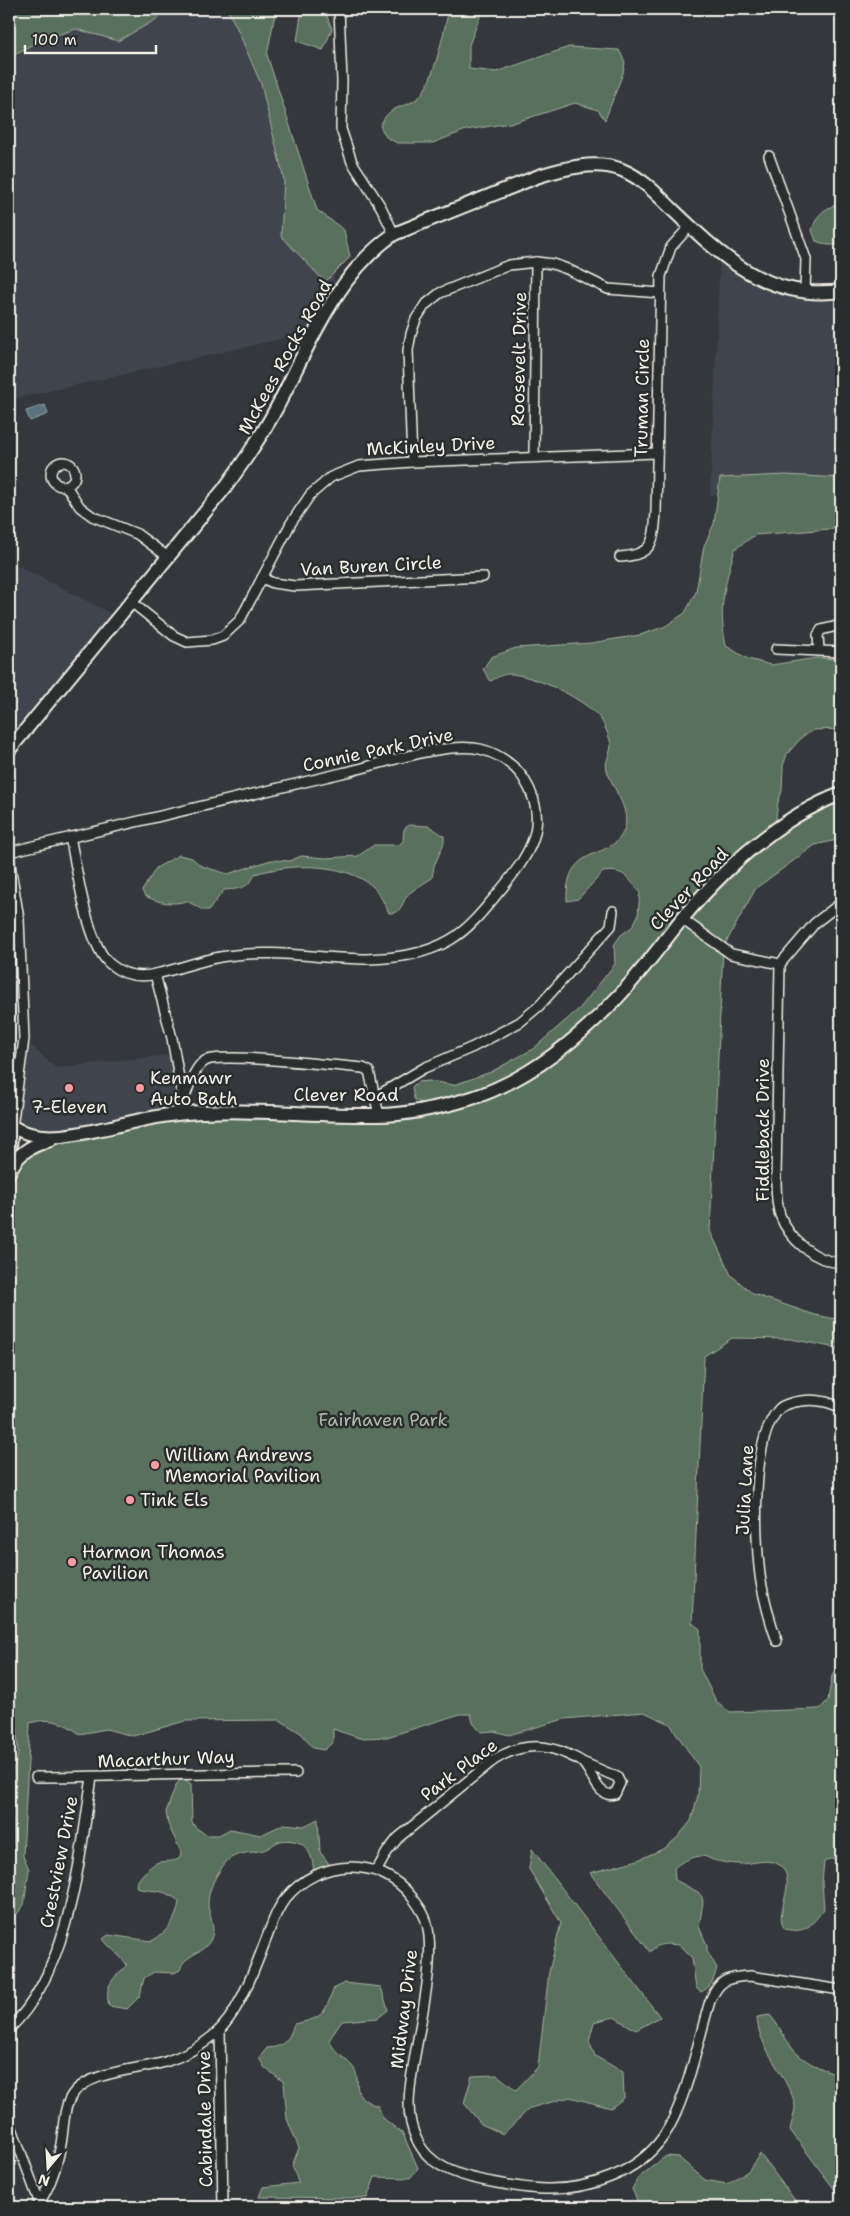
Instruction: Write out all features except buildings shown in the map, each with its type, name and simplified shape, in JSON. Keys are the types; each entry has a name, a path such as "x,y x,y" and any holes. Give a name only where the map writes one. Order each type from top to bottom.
{"street":[{"path":"339,9 342,81 341,129 343,139 352,162 376,199 394,234"},
{"path":"769,156 806,259 805,292"},
{"name":"McKees Rocks Road","path":"9,750 224,489 257,444 323,317 339,292 374,250 394,234 560,169 607,166 622,170 649,187 690,226 743,271 768,283 805,292 825,293 841,291"},
{"name":"Truman Circle","path":"620,557 638,556 646,551 652,539 656,512 660,276 665,258 671,247 690,226"},
{"path":"412,462 408,350 410,334 416,319 425,305 440,293 509,265 536,262 567,268 608,289 660,293"},
{"name":"Roosevelt Drive","path":"534,457 536,262"},
{"name":"McKinley Drive","path":"130,601 174,636 187,642 212,640 223,636 233,628 300,508 320,486 343,471 359,466 412,462 657,453"},
{"path":"66,486 80,507 92,516 137,534 168,557"},
{"name":"Van Buren Circle","path":"262,578 273,583 295,586 483,576"},
{"path":"818,650 818,635 821,630 841,625"},
{"path":"776,649 841,652"},
{"name":"Connie Park Drive","path":"9,852 70,837 442,749 460,747 490,752 508,762 522,776 532,792 536,809 536,826 528,854 480,915 451,939 429,950 405,957 360,959 284,954 228,955 193,962 155,974 130,975 114,966 100,954 91,927 70,837"},
{"name":"Clever Road","path":"11,1126 35,1136 61,1136 184,1108 379,1115 440,1107 474,1097 508,1083 558,1052 618,998 682,919 731,867 756,844 786,823 841,794"},
{"path":"9,858 12,892 20,928 24,1039 11,1126 9,1154"},
{"path":"682,919 731,954 780,964 815,923 841,902"},
{"path":"375,1097 424,1068 473,1047 520,1022 550,994 611,926 613,911"},
{"name":"Fiddleback Drive","path":"780,964 776,1195 780,1215 790,1234 805,1248 820,1257 841,1263"},
{"path":"155,974 172,1038 184,1108"},
{"path":"184,1108 200,1066 205,1061 220,1058 288,1061 363,1068 369,1071 371,1076 379,1115"},
{"path":"9,1172 15,1160 25,1149 61,1136"},
{"name":"Julia Lane","path":"778,1641 761,1582 758,1553 758,1489 761,1451 772,1418 781,1407 795,1402 813,1400 830,1402 841,1408"},
{"name":"Park Place","path":"377,1870 386,1852 398,1838 504,1753 533,1745 563,1752 582,1762"},
{"name":"Macarthur Way","path":"36,1777 296,1773"},
{"name":"Crestview Drive","path":"9,2029 29,2006 60,1941 66,1922 80,1854 92,1777"},
{"name":"Midway Drive","path":"39,2206 56,2166 67,2108 72,2095 82,2085 94,2078 162,2063 183,2056 201,2046 220,2030 235,2008 248,1982 285,1899 300,1884 331,1870 364,1868 377,1870 391,1876 404,1887 418,1905 427,1921 429,1940 428,1966 408,2107 413,2131 422,2148 434,2162 448,2170 466,2176 496,2183 546,2189 579,2186 616,2174 630,2167 649,2152 662,2139 672,2121 688,2077 710,2002 715,1990 723,1981 735,1976 750,1976 841,1990"},
{"name":"Cabindale Drive","path":"220,2030 223,2207"},
{"path":"9,2120 39,2206"}],"shaded area":[{"path":"9,9 243,9 339,292 316,331 9,400"},
{"path":"720,253 768,283 841,291 841,486 710,495"},
{"path":"9,561 118,617 9,750"},
{"path":"24,1039 56,1068 175,1054 185,1113 61,1136 9,1125 9,1041"}],"green space":[{"path":"9,9 163,9 157,19 118,41 76,29 43,39 9,57"},
{"path":"227,9 276,9 267,55 317,210 344,230 350,257 325,282 281,236 284,180 261,84"},
{"path":"302,9 324,9 332,29 323,50 297,41"},
{"path":"449,9 483,9 469,45 469,69 496,72 569,47 619,50 625,62 623,73 605,120 598,110 575,103 516,122 466,130 433,143 397,143 386,137 380,126 384,119 393,110 419,97 429,80 438,56"},
{"path":"841,203 841,245 828,245 816,241 812,230 819,215 826,209"},
{"path":"786,475 841,478 841,525 830,529 755,535 735,549 723,597 722,620 726,646 748,659 771,665 817,658 841,659 841,729 814,730 803,736 787,754 783,766 782,791 778,802 775,825 615,997 555,1050 507,1081 439,1105 418,1102 414,1099 412,1087 417,1082 429,1081 454,1085 491,1072 533,1049 580,1008 615,964 614,945 621,935 632,927 638,916 640,892 621,873 603,872 578,899 567,901 568,882 574,869 591,855 611,846 619,838 625,827 626,820 623,805 606,767 611,745 603,723 587,706 560,690 531,678 518,675 508,674 490,681 483,669 491,657 516,648 591,643 640,635 664,627 685,613 696,592 704,546 714,524 720,478"},
{"name":"Fairhaven Park","path":"841,795 841,839 815,845 756,888 723,948 710,1231 731,1275 753,1294 815,1315 841,1320 841,1349 791,1339 732,1338 704,1356 692,1623 700,1629 700,1669 716,1701 730,1712 820,1709 828,1700 832,1676 841,1655 841,1859 829,1859 824,1862 822,1882 824,1909 808,1927 799,1930 785,1929 781,1916 787,1877 780,1865 775,1863 764,1861 740,1864 699,1856 691,1858 674,1868 675,1880 698,1892 702,1897 699,1927 707,1945 707,1951 717,1968 710,1985 701,1992 696,1988 692,1958 679,1945 660,1945 650,1952 590,1873 638,1860 665,1848 677,1838 691,1821 698,1795 699,1767 670,1724 644,1712 564,1719 509,1735 494,1731 481,1732 473,1723 471,1714 460,1714 387,1737 359,1738 333,1729 333,1742 324,1750 313,1748 302,1734 280,1720 185,1721 133,1736 106,1729 80,1734 68,1726 44,1720 30,1723 23,1856 29,1869 24,1905 13,1919 9,1920 9,1851 13,1845 14,1806 9,1806 9,1781 18,1755 17,1724 9,1718 9,1172 25,1149 185,1113 379,1115 474,1097 558,1053 757,844"},
{"path":"409,825 429,826 444,836 444,843 434,866 432,878 411,892 405,898 400,909 394,913 389,913 377,892 367,882 341,871 327,868 282,868 255,874 250,883 238,888 224,890 209,910 203,910 187,901 166,903 145,896 142,891 156,868 179,855 192,858 201,866 228,874 271,860 290,861 301,856 326,858 358,856 374,845 399,845 403,841 404,829"},
{"path":"180,1780 186,1780 191,1784 192,1822 195,1827 206,1835 219,1835 230,1829 261,1835 284,1824 304,1826 318,1819 320,1852 330,1865 323,1872 314,1875 312,1860 306,1848 302,1844 289,1840 280,1841 265,1849 239,1854 231,1858 223,1865 216,1876 209,1894 208,1906 213,1930 208,1944 189,1957 180,1970 174,1973 154,1972 144,1978 140,1996 127,2009 109,2006 108,1992 111,1982 127,1965 103,1939 108,1935 152,1941 167,1929 176,1915 179,1902 175,1898 161,1892 140,1889 136,1885 144,1873 156,1863 180,1858 181,1852 168,1824 166,1812 176,1785"},
{"path":"532,1849 660,2017 636,2030 614,2017 594,2022 589,2041 595,2056 623,2072 624,2098 611,2108 570,2097 530,2108 503,2134 481,2124 464,2103 472,2076 497,2075 516,2090 538,2067 549,1972 561,1923 529,1869"},
{"path":"345,1983 381,1987 388,2010 378,2018 342,2021 329,2040 339,2054 352,2066 362,2097 378,2106 383,2118 403,2134 418,2168 410,2178 375,2177 367,2198 259,2197 263,2187 299,2183 292,2166 299,2148 287,2119 284,2082 265,2068 259,2058 267,2048 278,2046 285,2042 294,2024 311,2020 321,2014 334,1988"},
{"path":"770,2015 792,2048 806,2061 836,2073 841,2060 841,2198 790,2130 795,2110 794,2101 764,2044 758,2026 757,2017"},
{"path":"760,2154 800,2207 640,2207 632,2189 638,2178 666,2156 678,2157 705,2180 727,2184 748,2171"}],"water":[{"path":"45,405 48,414 30,421 26,411"}],"place":[{"name":"7-Eleven","path":"69,1088"},
{"name":"Kenmawr Auto Bath","path":"140,1088"},
{"name":"William Andrews Memorial Pavilion","path":"155,1465"},
{"name":"Tink Els","path":"130,1500"},
{"name":"Harmon Thomas Pavilion","path":"72,1562"}]}
